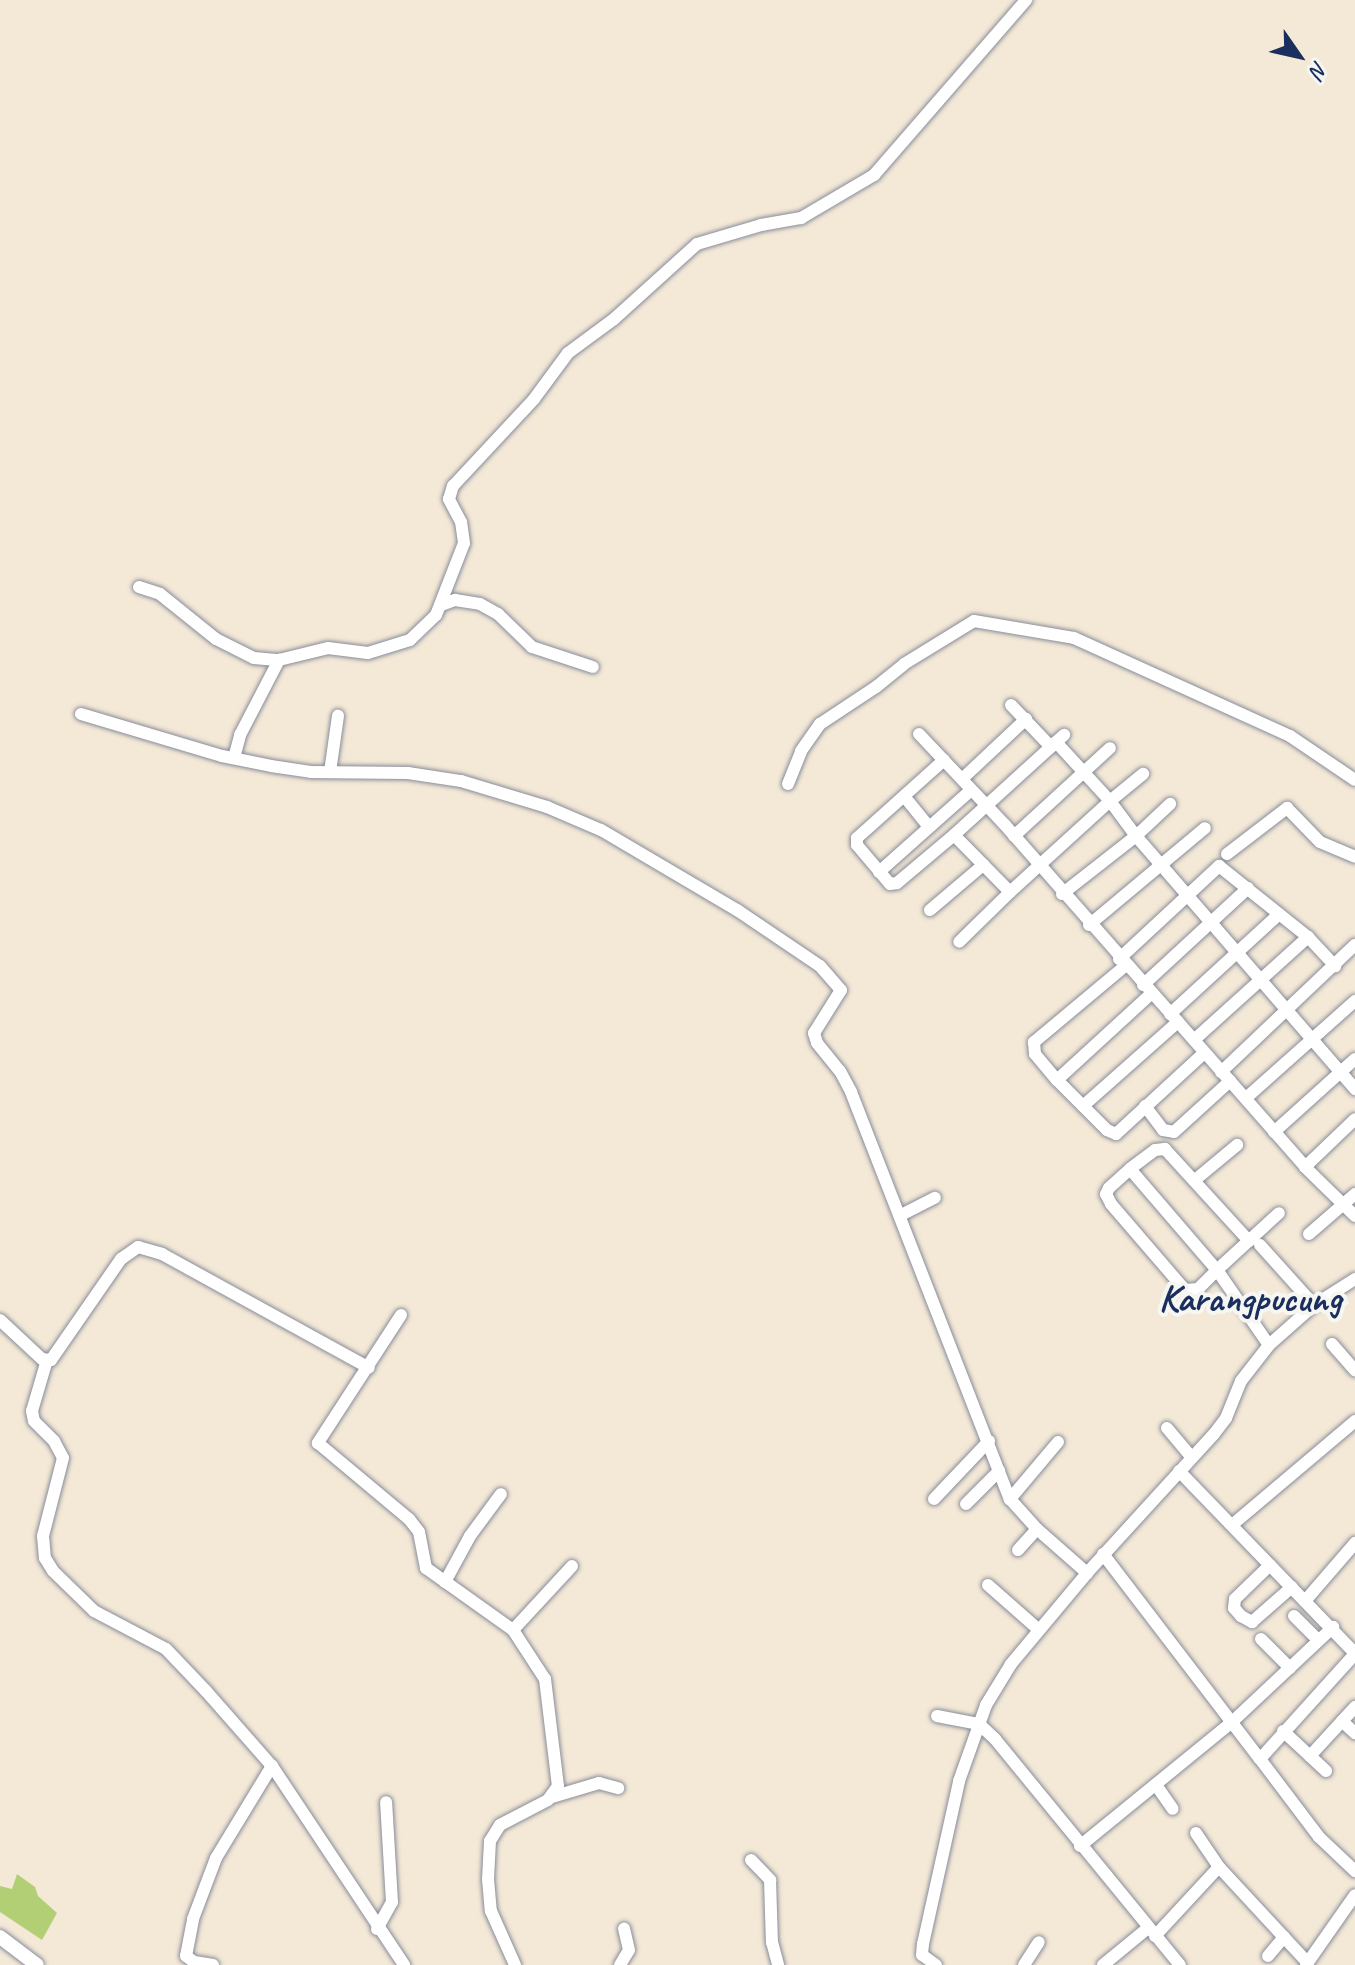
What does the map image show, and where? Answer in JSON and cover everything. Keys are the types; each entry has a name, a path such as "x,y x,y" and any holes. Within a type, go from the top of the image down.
{"main road":[{"path":"0,1937 37,1965"}],"street":[{"path":"139,587 160,594 216,639 254,658 279,660 320,649 368,653 410,640 428,626 441,605 464,543 461,522 449,499 453,486 534,399 568,353 614,319 697,244 761,225 801,218 874,175 1026,0"},
{"path":"441,605 455,600 480,604 498,614 532,647 593,667"},
{"path":"788,784 801,751 820,724 876,687 904,664 974,621 1074,638 1290,736 1355,780"},
{"path":"234,758 240,735 279,660"},
{"path":"1011,705 1057,741 1211,923 1288,1007 1355,1089"},
{"path":"81,714 234,758 311,772 408,773 461,781 547,807 601,830 737,910 820,966 841,990 814,1033 817,1043 851,1092 1010,1499 1037,1529 1087,1573"},
{"path":"330,772 338,716"},
{"path":"962,779 1026,719"},
{"path":"919,734 1014,836 1089,925 1305,1167 1355,1216"},
{"path":"944,760 857,838 857,845 890,884 897,883 987,807 1057,741"},
{"path":"1014,836 1110,748"},
{"path":"959,942 1010,892 1143,774"},
{"path":"879,872 971,790"},
{"path":"908,801 929,827"},
{"path":"1062,894 1136,836 1170,804"},
{"path":"1227,854 1287,808 1320,842 1355,857"},
{"path":"1089,925 1205,828"},
{"path":"954,835 1010,892"},
{"path":"930,910 983,865"},
{"path":"1204,1053 1116,1134 1057,1080 1035,1054 1034,1042 1122,962 1188,893 1219,866 1308,937 1335,966"},
{"path":"1057,1080 1248,888"},
{"path":"1083,1106 1174,1018 1236,951 1279,914"},
{"path":"1194,1040 1308,937"},
{"path":"1145,1106 1163,1130 1174,1132 1288,1007 1355,945"},
{"path":"1246,1098 1355,1001"},
{"path":"1274,1132 1355,1059"},
{"path":"1305,1167 1355,1119"},
{"path":"1195,1180 1237,1145"},
{"path":"1279,1213 1254,1243 1191,1291 1185,1290 1106,1198 1109,1188 1161,1148 1195,1180 1254,1243 1314,1305"},
{"path":"1130,1169 1217,1270 1269,1345"},
{"path":"1309,1234 1355,1194"},
{"path":"901,1215 935,1198"},
{"path":"47,1360 54,1357 121,1259 138,1247 162,1254 369,1368"},
{"path":"936,1965 921,1960 959,1781 986,1705 1011,1664 1103,1554 1226,1418 1241,1381 1269,1345 1314,1305 1355,1279"},
{"path":"401,1315 318,1443 416,1526 422,1563 513,1630 534,1657 547,1686 559,1779 552,1797"},
{"path":"0,1320 47,1360"},
{"path":"1332,1344 1355,1370"},
{"path":"47,1360 32,1411 34,1421 54,1441 63,1458 43,1536 45,1558 53,1571 94,1611 166,1649 272,1766 377,1929 404,1965"},
{"path":"1232,1525 1355,1421"},
{"path":"1167,1428 1191,1457"},
{"path":"934,1499 989,1441"},
{"path":"1010,1499 1058,1442"},
{"path":"966,1504 999,1471"},
{"path":"1179,1471 1333,1627 1355,1654 1260,1759"},
{"path":"445,1582 470,1536 501,1494"},
{"path":"1018,1550 1037,1529"},
{"path":"1305,1601 1355,1543"},
{"path":"1103,1554 1319,1837 1355,1871"},
{"path":"1270,1565 1235,1599 1234,1608 1241,1616 1252,1622 1292,1587"},
{"path":"513,1630 572,1566"},
{"path":"988,1585 1039,1630"},
{"path":"1294,1616 1318,1640"},
{"path":"1080,1846 1232,1722 1333,1627"},
{"path":"1261,1639 1290,1668"},
{"path":"1253,1682 1263,1693"},
{"path":"1310,1756 1355,1707"},
{"path":"937,1716 979,1724 1180,1965"},
{"path":"1342,1721 1355,1733"},
{"path":"1283,1731 1326,1771"},
{"path":"213,1965 194,1962 186,1956 193,1919 212,1866 272,1766"},
{"path":"515,1965 491,1911 488,1879 490,1841 500,1825 552,1797 599,1783 618,1788"},
{"path":"1156,1785 1173,1809"},
{"path":"377,1929 392,1902 386,1802"},
{"path":"1196,1833 1219,1867 1307,1964 1355,1895"},
{"path":"751,1860 770,1880 772,1942 778,1965"},
{"path":"1103,1965 1151,1932 1219,1867"},
{"path":"620,1965 629,1950 624,1929"},
{"path":"1268,1956 1284,1937"},
{"path":"1024,1965 1039,1942"}],"green space":[{"path":"17,1874 35,1887 38,1896 57,1913 42,1940 0,1912 0,1886 12,1889"}],"district":[{"name":"Karangpucung","path":"1250,1299"}]}
